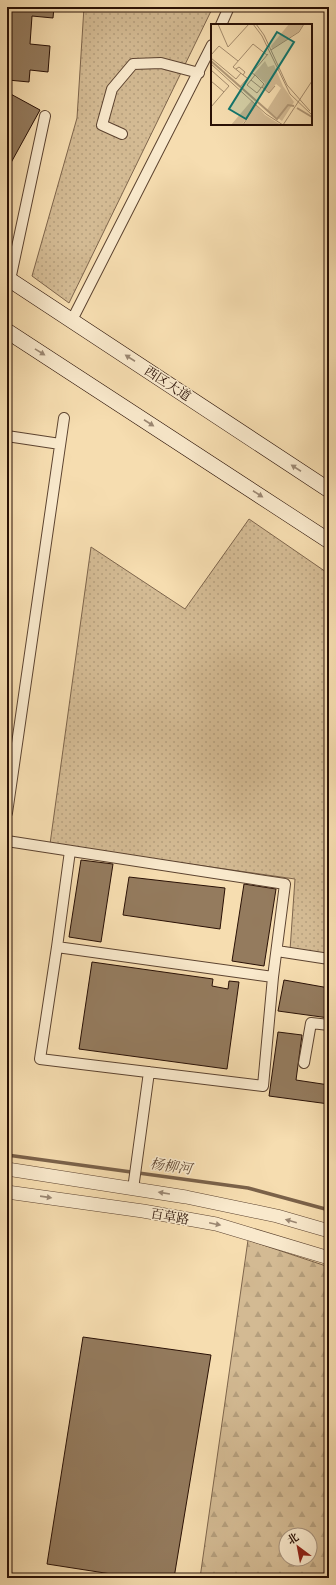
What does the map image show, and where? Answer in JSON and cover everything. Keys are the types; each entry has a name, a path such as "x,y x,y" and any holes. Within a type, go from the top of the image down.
{"main road":[{"name":"西区大道","path":"8,279 329,490"},
{"path":"7,331 329,541"}],"street":[{"path":"221,24 229,7"},
{"path":"72,320 211,47"},
{"path":"122,134 102,125 112,89 133,64 161,63 199,73"},
{"path":"8,279 45,116"},
{"path":"7,813 64,418"},
{"path":"7,436 60,444"},
{"path":"7,841 285,884 273,977 263,1086 40,1059 70,851"},
{"path":"57,948 273,977"},
{"path":"277,951 329,959"},
{"path":"304,1064 311,1024 329,1025"},
{"path":"134,1184 149,1072"},
{"name":"百草路","path":"7,1169 134,1184 277,1216 329,1231"},
{"name":"百草路","path":"7,1192 143,1211 216,1224 329,1258"}],"green space":[{"path":"84,7 213,7 69,303 32,276 77,118"},
{"path":"249,519 329,574 329,956 290,950 295,879 50,844 91,547 185,609"},
{"path":"248,1240 329,1267 329,1578 200,1578"}],"building":[{"path":"7,7 54,7 53,18 32,16 30,44 50,46 48,72 30,70 29,82 8,80 7,40 9,40 11,16 7,16"},
{"path":"7,92 40,110 7,170"},
{"path":"81,860 113,864 101,942 69,937"},
{"path":"129,877 225,888 220,929 123,915"},
{"path":"244,884 276,889 264,966 232,961"},
{"path":"92,962 213,979 212,986 228,989 229,981 239,982 227,1069 79,1049"},
{"path":"284,980 329,988 329,1018 278,1011"},
{"path":"278,1032 302,1035 296,1080 329,1085 329,1104 269,1096"},
{"path":"83,1337 211,1355 174,1578 137,1578 47,1564"}],"waterway":[{"name":"杨柳河","path":"7,1155 248,1188 329,1210"}]}
